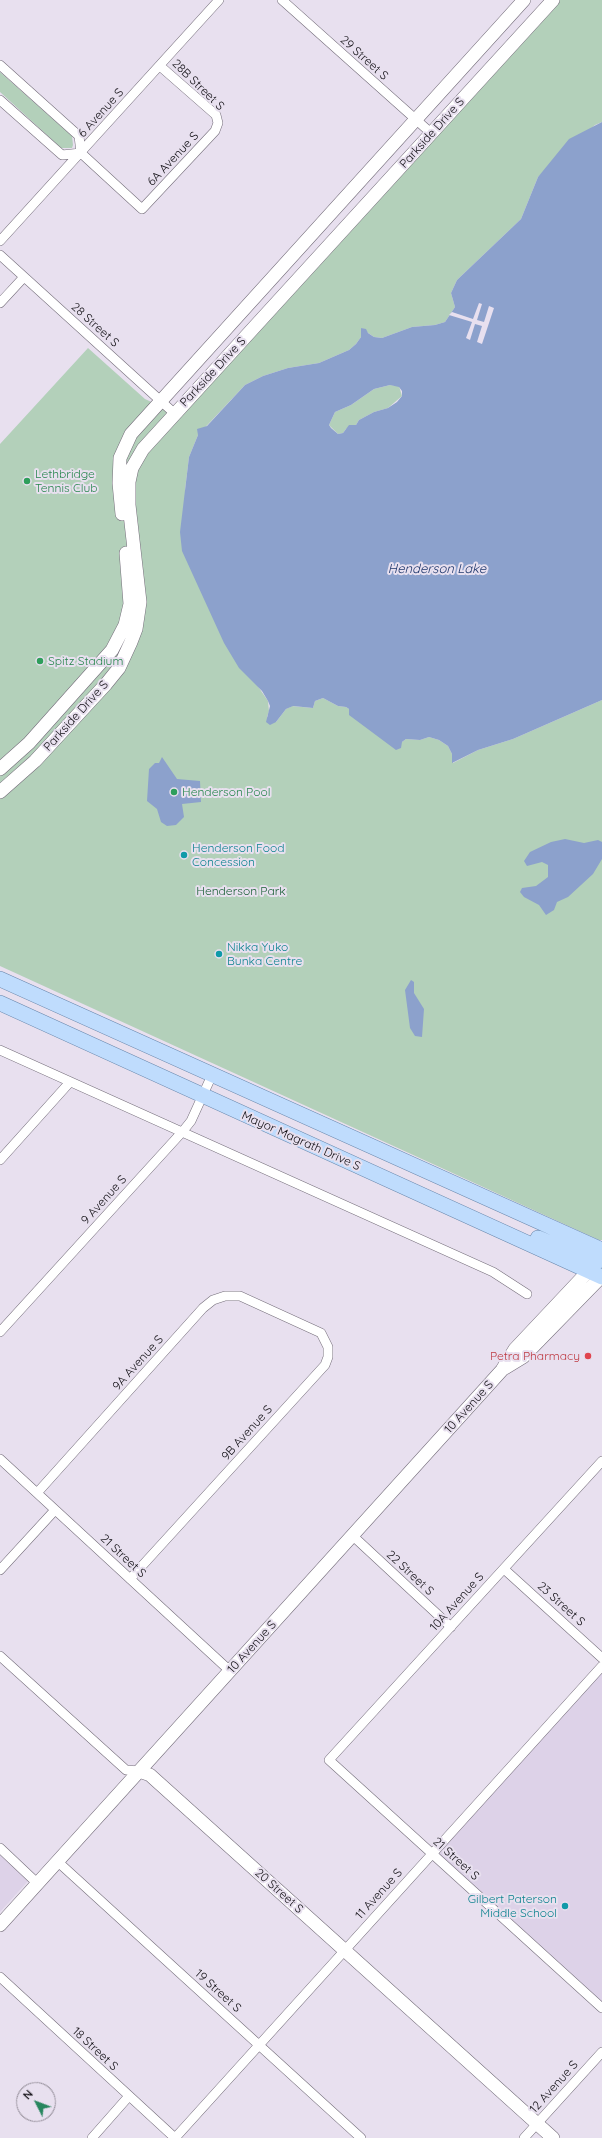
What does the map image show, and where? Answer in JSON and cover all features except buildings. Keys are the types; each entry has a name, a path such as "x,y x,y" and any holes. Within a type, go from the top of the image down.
{"main road":[{"name":"Mayor Magrath Drive S","path":"0,979 212,1074 600,1267"},
{"name":"Mayor Magrath Drive S","path":"0,1003 437,1203 600,1267"}],"street":[{"name":"6 Avenue S","path":"0,241 219,0"},
{"name":"29 Street S","path":"282,0 431,134"},
{"name":"Parkside Drive S","path":"0,769 29,743 102,663 112,650 125,625 130,594 119,496 120,458 130,434 524,0"},
{"name":"Parkside Drive S","path":"0,792 28,769 113,675 126,654 136,629 140,602 129,505 129,482 132,468 143,449 174,413 283,297 553,0"},
{"path":"0,65 79,136 81,153 62,155 0,100"},
{"name":"28B Street S","path":"160,66 216,115 218,123"},
{"name":"6A Avenue S","path":"81,153 142,209 215,132 218,123"},
{"name":"28 Street S","path":"0,255 174,413"},
{"path":"0,303 24,277"},
{"path":"0,1050 183,1131 493,1272 527,1294"},
{"name":"9 Avenue S","path":"0,1332 191,1122 212,1074"},
{"path":"0,1160 70,1082"},
{"name":"10 Avenue S","path":"0,1925 504,1368 515,1349 600,1267"},
{"name":"9A Avenue S","path":"37,1493 198,1314 213,1300 225,1296 240,1296 276,1312"},
{"name":"9B Avenue S","path":"130,1579 325,1365 328,1357 328,1347 322,1335 276,1312"},
{"name":"21 Street S","path":"0,1459 230,1671"},
{"name":"10A Avenue S","path":"329,1760 602,1461"},
{"path":"0,1570 55,1510"},
{"name":"22 Street S","path":"353,1536 451,1627"},
{"name":"23 Street S","path":"504,1569 602,1658"},
{"name":"20 Street S","path":"0,1656 126,1770 139,1771 150,1775 553,2138"},
{"name":"11 Avenue S","path":"175,2138 602,1666"},
{"name":"21 Street S","path":"329,1760 602,2008"},
{"path":"0,1848 38,1883"},
{"name":"19 Street S","path":"57,1861 361,2138"},
{"name":"18 Street S","path":"0,1977 175,2138"},
{"name":"12 Avenue S","path":"524,2138 602,2052"},
{"path":"92,2138 128,2096"}],"shaded area":[{"path":"602,1666 602,2008 431,1854"},
{"path":"0,1855 28,1881 0,1912"}],"green space":[{"name":"Henderson Park","path":"553,0 602,0 602,122 595,125 538,177 521,219 457,280 451,293 455,307 445,322 435,325 412,327 382,338 374,337 361,328 361,337 349,350 319,363 288,368 263,376 245,385 198,435 189,457 185,490 255,682 268,701 269,711 267,717 276,722 286,709 292,706 313,708 315,701 323,698 338,706 346,707 402,742 406,739 420,740 429,737 439,740 448,746 452,754 453,763 478,750 513,739 602,700 602,1240 599,1240 0,966 0,444 88,348 145,399 175,413"},
{"path":"0,72 72,136 72,148 61,148 0,92"},
{"path":"390,385 399,386 402,396 388,408 374,412 359,420 356,425 346,429 343,433 338,434 329,425 335,412 351,405 374,389"}],"water":[{"name":"Henderson Lake","path":"602,122 602,700 513,739 478,750 452,763 452,754 448,746 439,740 429,737 420,740 406,739 402,742 401,748 396,750 349,715 349,709 338,706 323,698 315,701 313,708 293,706 286,709 276,722 270,725 266,722 270,706 268,701 262,691 239,668 224,643 182,551 180,532 189,457 198,435 197,429 207,426 245,385 263,376 288,368 319,363 349,350 361,337 361,328 366,329 368,333 374,337 382,338 412,327 435,325 445,322 455,307 451,293 457,280 521,219 538,177 569,139","holes":["390,385 399,387 402,391 402,396 397,402 388,408 374,412 359,420 356,425 349,425 343,433 338,434 329,425 335,412 351,405 374,389"]},
{"name":"Henderson Pool","path":"162,757 177,779 200,781 201,802 182,804 184,817 176,825 167,826 161,822 157,809 147,801 149,769 155,763 159,763"},
{"path":"565,839 584,843 598,840 602,842 602,859 593,874 568,897 557,902 554,910 546,915 539,905 524,897 520,892 522,888 536,886 548,877 548,865 542,862 527,866 524,861 530,852 551,842"},
{"path":"411,980 414,982 414,993 424,1009 422,1037 415,1036 410,1028 405,990"}],"pier":[{"path":"479,303 482,304 477,320 484,322 489,306 494,308 482,344 477,342 482,326 475,324 470,340 466,338 472,322 449,315 452,312 473,319"}],"place":[{"name":"Lethbridge Tennis Club","path":"27,481"},
{"name":"Spitz Stadium","path":"40,661"},
{"name":"Henderson Pool","path":"174,792"},
{"name":"Henderson Food Concession","path":"184,855"},
{"name":"Nikka Yuko Bunka Centre","path":"219,954"},
{"name":"Petra Pharmacy","path":"588,1356"},
{"name":"Gilbert Paterson Middle School","path":"565,1906"}]}
